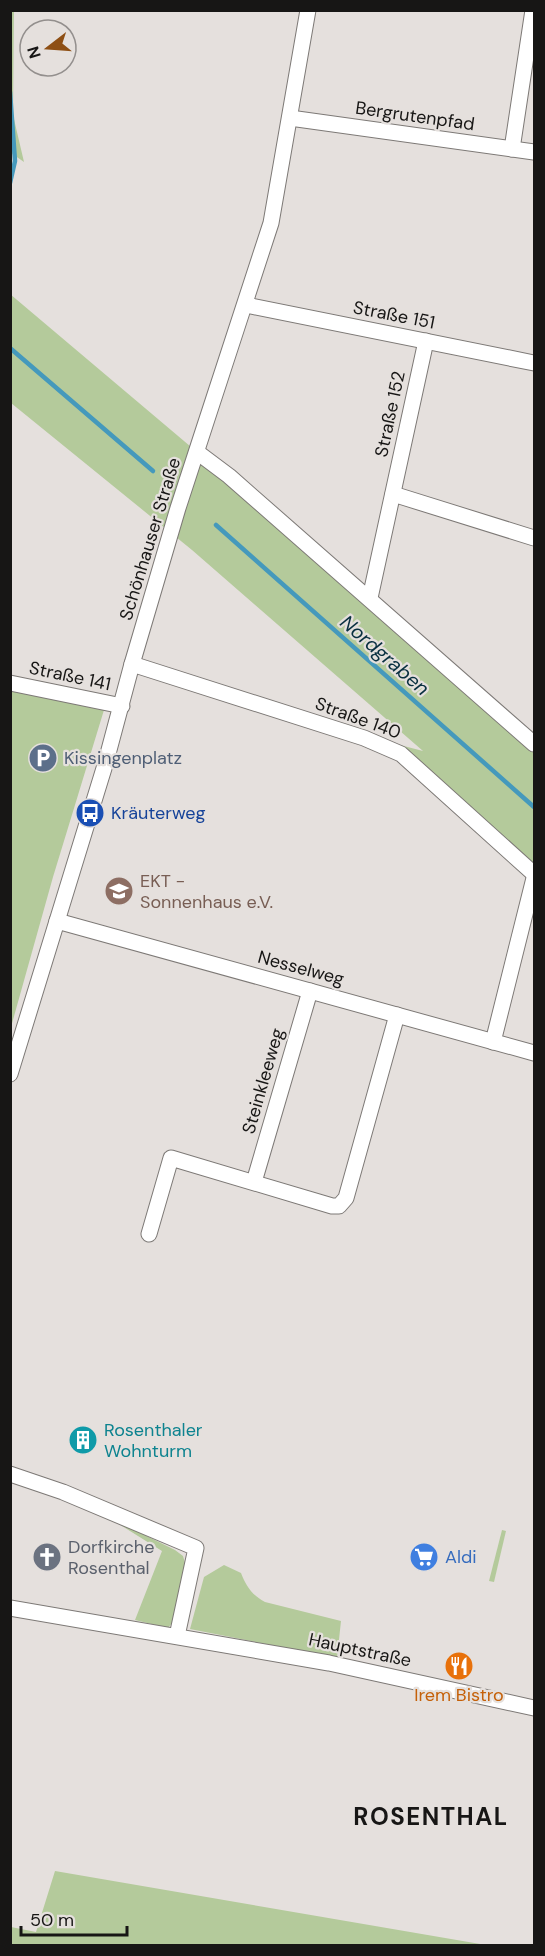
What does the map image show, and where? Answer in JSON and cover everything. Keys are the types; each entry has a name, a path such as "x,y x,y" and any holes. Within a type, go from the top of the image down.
{"street":[{"name":"Schönhauser Straße","path":"10,1074 122,706 132,664 196,452 246,305 271,222 308,10"},
{"path":"512,149 533,10"},
{"name":"Bergrutenpfad","path":"290,118 534,152"},
{"name":"Straße 151","path":"246,305 534,363"},
{"name":"Straße 152","path":"370,598 426,341"},
{"path":"196,452 229,476 534,744"},
{"path":"393,494 534,538"},
{"name":"Straße 140","path":"132,664 364,738 401,754 534,876"},
{"name":"Straße 141","path":"10,683 122,706"},
{"path":"493,1042 534,876"},
{"name":"Nesselweg","path":"57,921 534,1053"},
{"name":"Steinkleeweg","path":"254,1182 310,991"},
{"path":"149,1234 171,1158 332,1206 339,1206 346,1198 397,1015"},
{"path":"10,1474 63,1492 196,1548 177,1636"},
{"name":"Hauptstraße","path":"10,1608 329,1663 534,1708"}],"green space":[{"path":"14,10 13,115 24,162 11,153 10,11"},
{"path":"10,294 197,452 534,749 534,867 396,744 423,751 192,550 11,403"},
{"path":"11,689 104,710 53,877 11,1027"},
{"path":"106,1516 183,1556 185,1563 172,1623 168,1628 135,1620 162,1551"},
{"path":"502,1530 506,1531 494,1582 489,1581"},
{"path":"224,1565 241,1573 250,1590 265,1602 341,1621 337,1658 190,1629 204,1577"},
{"path":"55,1871 486,1945 11,1945 11,1927 36,1932"}],"waterway":[{"path":"10,92 15,161 10,183"},
{"name":"Nordgraben","path":"10,348 153,471"},
{"name":"Nordgraben","path":"216,525 534,807"}],"place":[{"name":"Kissingenplatz","path":"43,758"},
{"name":"Kräuterweg","path":"90,813"},
{"name":"EKT - Sonnenhaus e.V.","path":"119,891"},
{"name":"Rosenthaler Wohnturm","path":"83,1440"},
{"name":"Dorfkirche Rosenthal","path":"47,1557"},
{"name":"Aldi","path":"424,1557"},
{"name":"Irem Bistro","path":"459,1666"}],"district":[{"name":"ROSENTHAL","path":"431,1817"}]}
